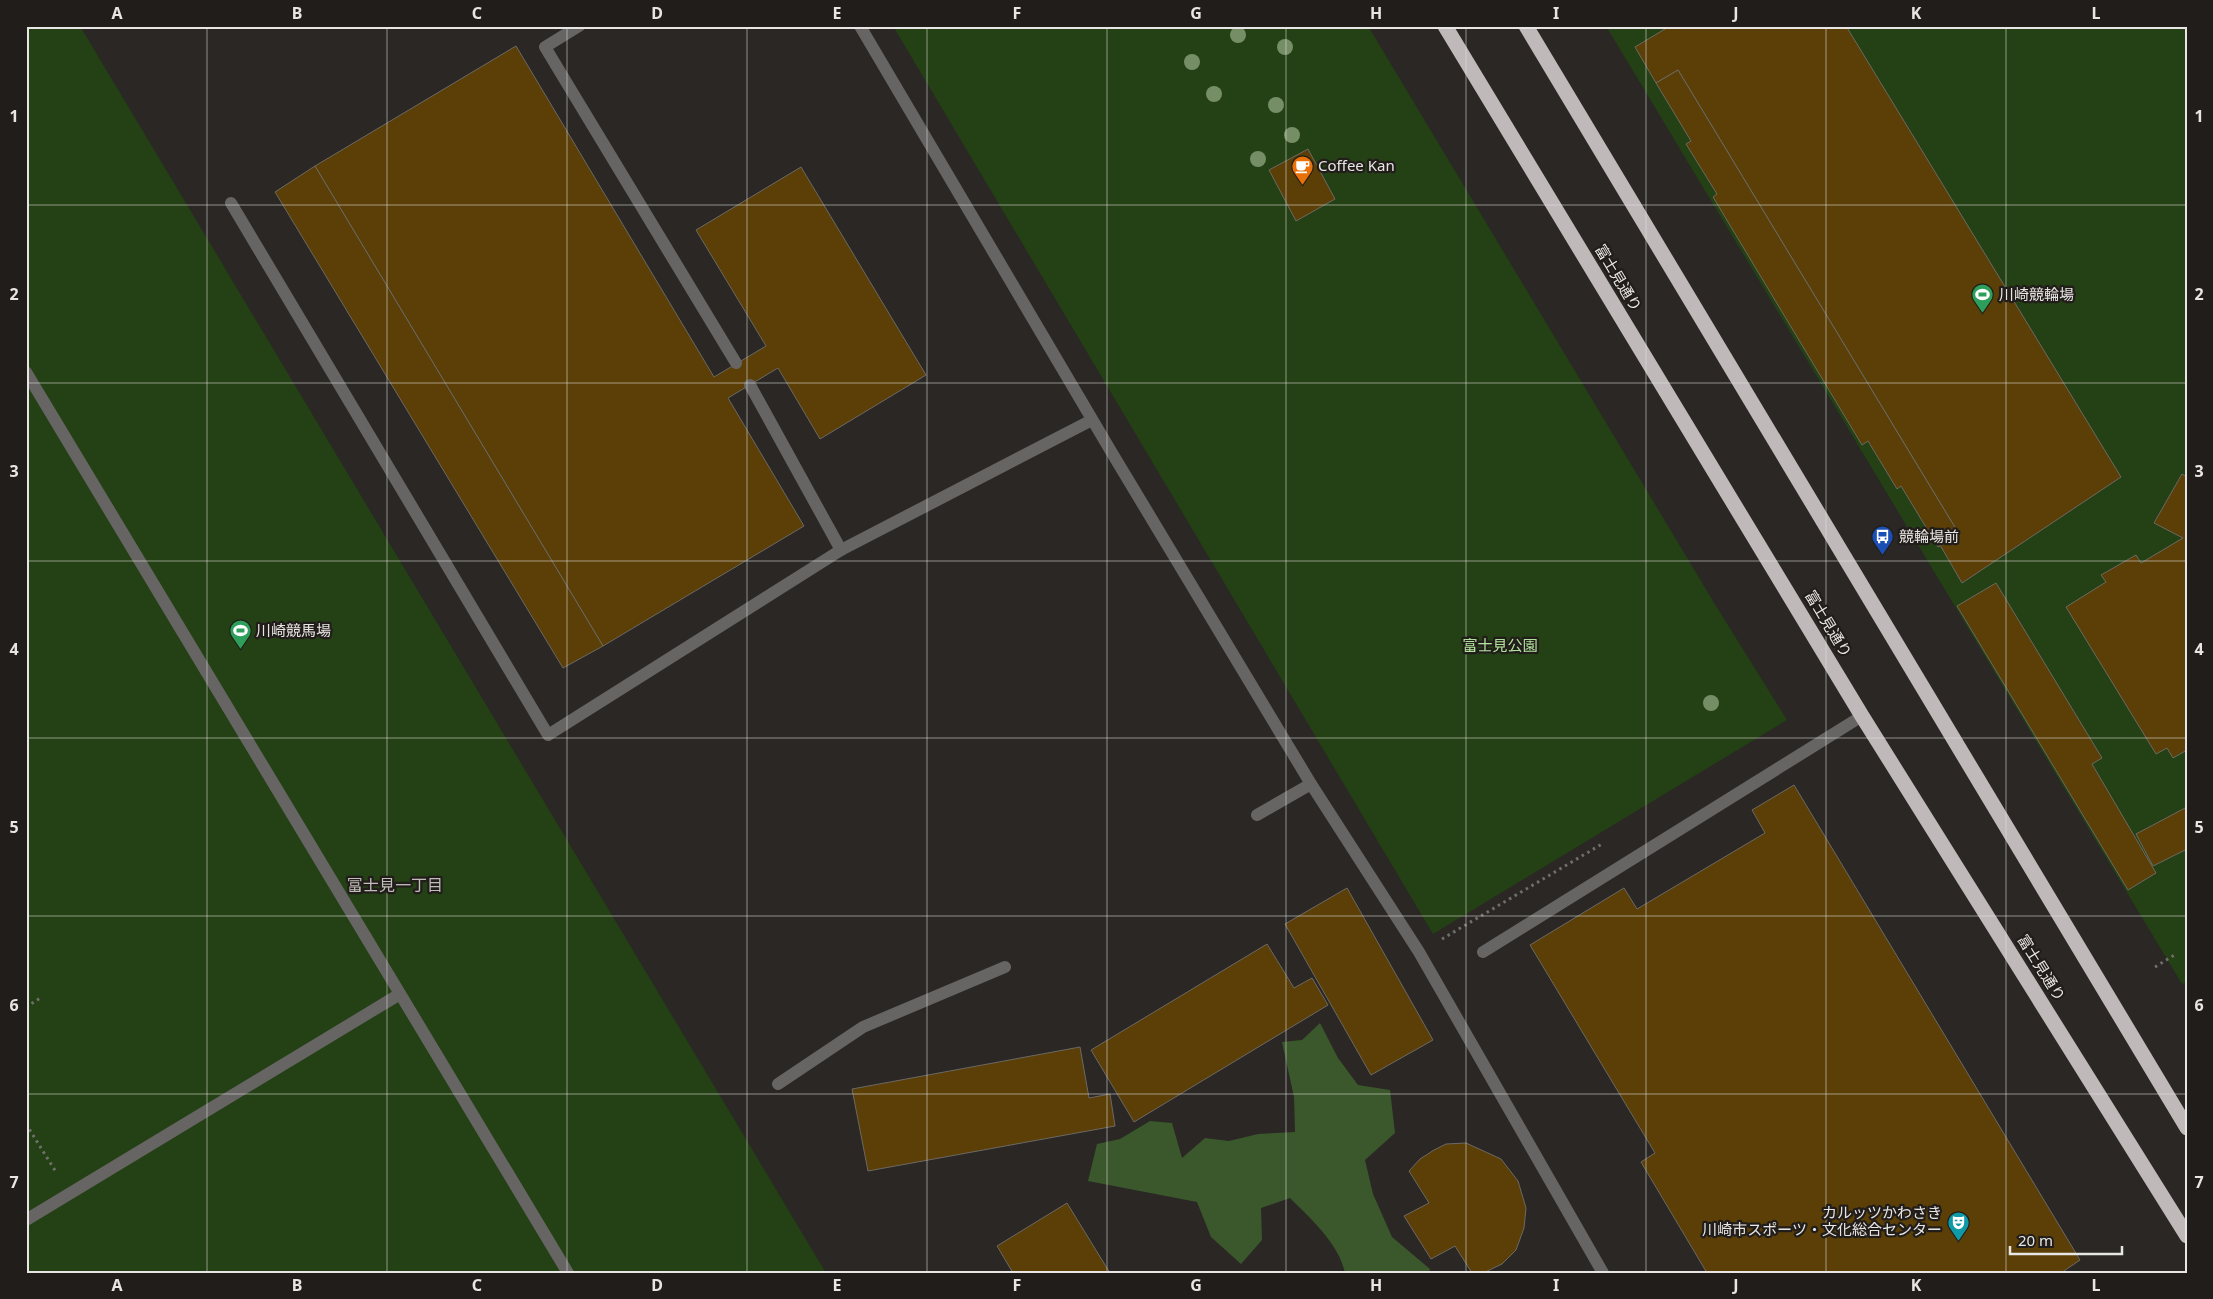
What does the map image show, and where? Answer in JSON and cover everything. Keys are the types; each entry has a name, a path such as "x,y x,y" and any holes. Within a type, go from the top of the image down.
{"highway":[{"name":"富士見通り","path":"1446,26 1862,716 2187,1236"},
{"path":"1526,26 2187,1128"}],"street":[{"path":"579,26 545,47 736,363"},
{"path":"860,26 1092,420 1311,784 1419,952 1603,1273"},
{"path":"231,204 548,735 841,550 1092,420"},
{"path":"26,372 568,1273"},
{"path":"750,385 841,550"},
{"path":"1483,952 1862,716"},
{"path":"1257,815 1311,784"},
{"path":"778,1084 863,1027 1004,967"},
{"path":"26,1220 400,994"}],"path":[{"path":"2155,967 2176,954"},
{"path":"26,1007 42,997"},
{"path":"26,1124 69,1194"}],"green space":[{"name":"川崎競馬場","path":"26,26 80,26 826,1273 26,1273"},
{"name":"富士見公園","path":"893,26 1368,26 1716,606 1787,720 1433,934"},
{"name":"川崎競輪場","path":"1606,26 2187,26 2187,982 2182,984"},
{"path":"1320,1023 1338,1058 1358,1085 1390,1090 1395,1133 1365,1160 1373,1194 1392,1237 1430,1269 1429,1273 1345,1273 1337,1252 1323,1232 1290,1198 1261,1208 1262,1240 1241,1264 1211,1237 1197,1202 1088,1181 1097,1144 1120,1139 1150,1121 1172,1123 1182,1158 1205,1138 1229,1141 1258,1134 1295,1132 1294,1097 1282,1042 1302,1040"}],"building":[{"path":"1670,26 1846,26 2121,477 1962,583 1940,545 1959,534 1678,70 1656,83 1635,47"},
{"path":"516,46 714,377 766,346 696,230 801,167 926,375 820,439 778,368 728,398 804,526 603,646 315,166"},
{"path":"1678,70 1959,534 1938,547 1901,486 1897,489 1868,441 1862,445 1713,197 1717,194 1686,144 1691,141 1656,83"},
{"name":"Coffee Kan","path":"1308,149 1335,199 1296,221 1269,170"},
{"path":"315,166 603,646 563,668 275,192"},
{"path":"2182,474 2187,477 2187,750 2173,758 2167,748 2156,754 2066,607 2106,582 2101,575 2136,555 2141,563 2183,538 2154,523"},
{"path":"1996,583 2102,758 2092,764 2156,873 2128,890 1957,606"},
{"path":"1794,785 2080,1260 2061,1273 1707,1273 1641,1162 1655,1153 1530,945 1624,888 1637,909 1765,833 1752,810"},
{"path":"2187,807 2187,849 2153,866 2136,834"},
{"path":"1347,888 1433,1040 1371,1075 1285,924"},
{"path":"1267,944 1294,988 1312,978 1328,1005 1134,1122 1091,1050"},
{"path":"1080,1047 1089,1098 1110,1094 1115,1126 868,1171 852,1089"},
{"path":"1466,1143 1501,1159 1518,1181 1526,1208 1524,1228 1516,1250 1502,1264 1483,1273 1472,1273 1455,1246 1431,1259 1404,1216 1429,1203 1409,1171 1420,1159 1446,1144"},
{"path":"1067,1203 1110,1273 1013,1273 997,1246"}],"place":[{"name":"Coffee Kan","path":"1302,185"},
{"name":"川崎競輪場","path":"1983,314"},
{"name":"競輪場前","path":"1883,556"},
{"name":"川崎競馬場","path":"240,650"},
{"name":"カルッツかわさき 川崎市スポーツ・文化総合センター","path":"1958,1241"}],"district":[{"name":"富士見一丁目","path":"395,885"}]}
